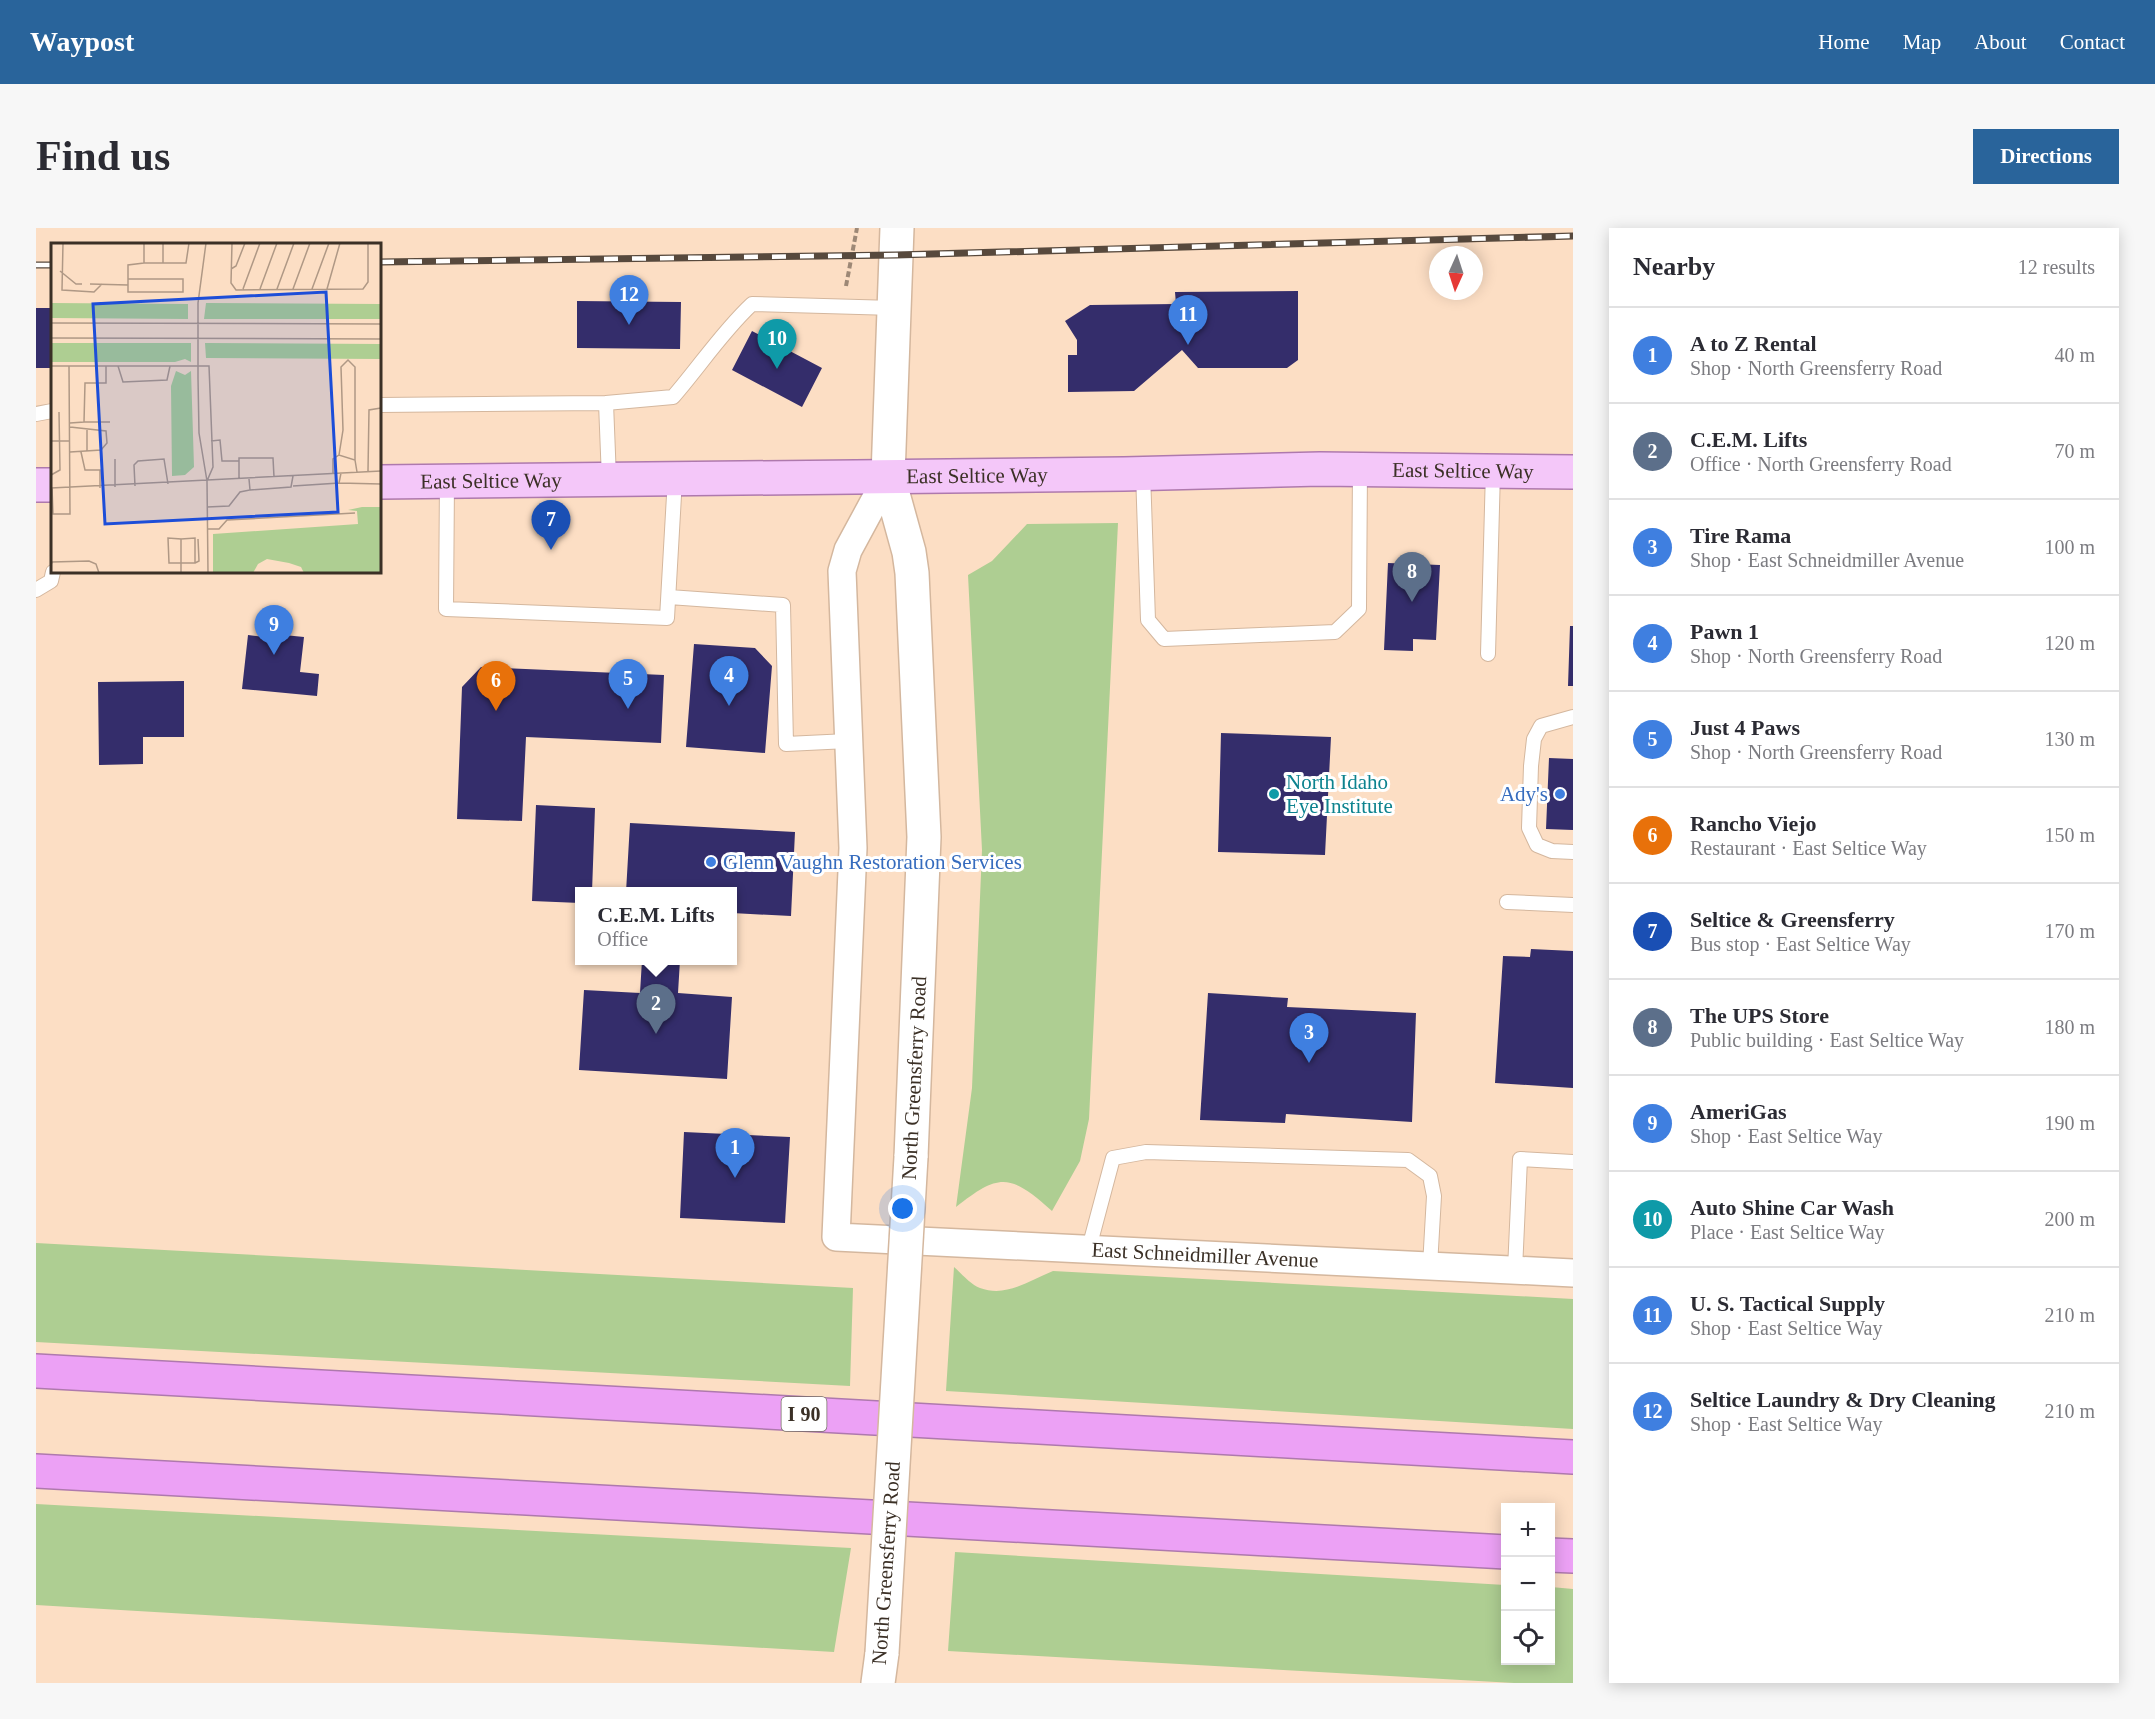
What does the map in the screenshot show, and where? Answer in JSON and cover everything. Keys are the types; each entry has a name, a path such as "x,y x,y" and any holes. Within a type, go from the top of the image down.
{"highway":[{"name":"I 90","path":"36,1371 1573,1457"},
{"path":"36,1471 1501,1552"},
{"path":"1555,1555 1573,1556"}],"main road":[{"name":"North Greensferry Road","path":"880,1668 911,1157 923,891 923,797 912,573 909,552 888,476 897,228"},
{"name":"East Seltice Way","path":"381,482 1143,474 1360,469 1573,472"}],"street":[{"name":"North Greensferry Road","path":"836,1237 853,848 842,572 848,550 888,476"},
{"name":"East Schneidmiller Avenue","path":"836,1237 1573,1273"}],"lane":[{"path":"381,405 606,403 673,396 702,364 728,327 752,304 894,308"},
{"path":"606,403 609,479"},
{"path":"36,414 51,411"},
{"path":"1143,474 1148,620 1164,639 1335,632 1359,609 1360,469"},
{"path":"1488,654 1493,471"},
{"path":"447,481 446,609 668,618 675,478"},
{"path":"36,590 51,581 53,573"},
{"path":"669,597 783,605 786,744 848,741"},
{"path":"1573,717 1541,726 1534,739 1529,828 1537,845 1552,851 1573,852"},
{"path":"1507,902 1573,905"},
{"path":"1089,1248 1113,1158 1146,1152 1408,1160 1430,1176 1434,1196 1430,1266"},
{"path":"1515,1270 1520,1159 1573,1161"}],"path":[{"path":"844,297 857,228"}],"green space":[{"path":"1118,523 1089,1119 1080,1161 1052,1211 1025,1190 1015,1184 1004,1182 983,1188 956,1207 972,1088 982,850 968,575 992,561 1027,524"},
{"path":"36,1243 853,1288 850,1386 36,1342"},
{"path":"954,1267 973,1284 990,1291 1018,1287 1053,1271 1573,1299 1573,1429 946,1391"},
{"path":"36,1504 851,1548 834,1652 36,1605"},
{"path":"955,1552 1501,1585 1501,1665 1555,1665 1555,1587 1573,1589 1573,1683 1514,1683 948,1651"}],"building":[{"path":"1298,291 1298,360 1287,368 1198,368 1182,350 1134,391 1068,392 1068,355 1077,355 1077,340 1065,321 1090,305 1176,304 1175,292"},
{"path":"577,301 681,302 680,349 577,348"},
{"path":"36,308 51,308 51,368 36,368"},
{"path":"752,331 822,368 802,407 732,370"},
{"path":"1388,563 1440,565 1436,640 1413,639 1413,651 1384,650"},
{"path":"1570,626 1573,626 1573,686 1568,686"},
{"path":"274,634 304,637 300,672 319,674 317,696 242,689 248,635 273,638"},
{"path":"694,644 755,648 772,666 765,753 686,747"},
{"path":"481,667 664,675 661,743 526,737 522,821 457,819 462,687"},
{"path":"184,681 184,737 143,737 143,764 99,765 98,682"},
{"name":"North Idaho Eye Institute","path":"1221,733 1331,737 1325,855 1218,852"},
{"name":"Ady's","path":"1549,758 1573,759 1573,830 1546,829"},
{"path":"536,805 595,808 592,887 575,887 575,903 532,901"},
{"name":"Glenn Vaughn Restoration Services","path":"630,823 795,832 791,916 737,913 737,887 626,887"},
{"path":"1531,949 1573,951 1573,1088 1495,1083 1503,956 1530,957"},
{"path":"642,965 680,965 678,993 732,997 727,1079 579,1070 584,990 640,993"},
{"path":"1208,993 1288,998 1287,1007 1416,1013 1412,1122 1286,1114 1285,1123 1200,1120"},
{"path":"684,1132 790,1137 785,1223 680,1218"}],"railway":[{"path":"381,262 896,255 1573,236"},
{"path":"36,265 51,265"}],"place":[{"name":"Seltice Laundry & Dry Cleaning","path":"629,325"},
{"name":"U. S. Tactical Supply","path":"1188,345"},
{"name":"Auto Shine Car Wash","path":"777,369"},
{"name":"Seltice & Greensferry","path":"551,550"},
{"name":"The UPS Store","path":"1412,602"},
{"name":"AmeriGas","path":"274,655"},
{"name":"Pawn 1","path":"729,706"},
{"name":"Just 4 Paws","path":"628,709"},
{"name":"Rancho Viejo","path":"496,711"},
{"name":"North Idaho Eye Institute","path":"1274,794"},
{"name":"Ady's","path":"1560,794"},
{"name":"Glenn Vaughn Restoration Services","path":"711,862"},
{"name":"C.E.M. Lifts","path":"656,1034"},
{"name":"Tire Rama","path":"1309,1063"},
{"name":"A to Z Rental","path":"735,1178"}]}
